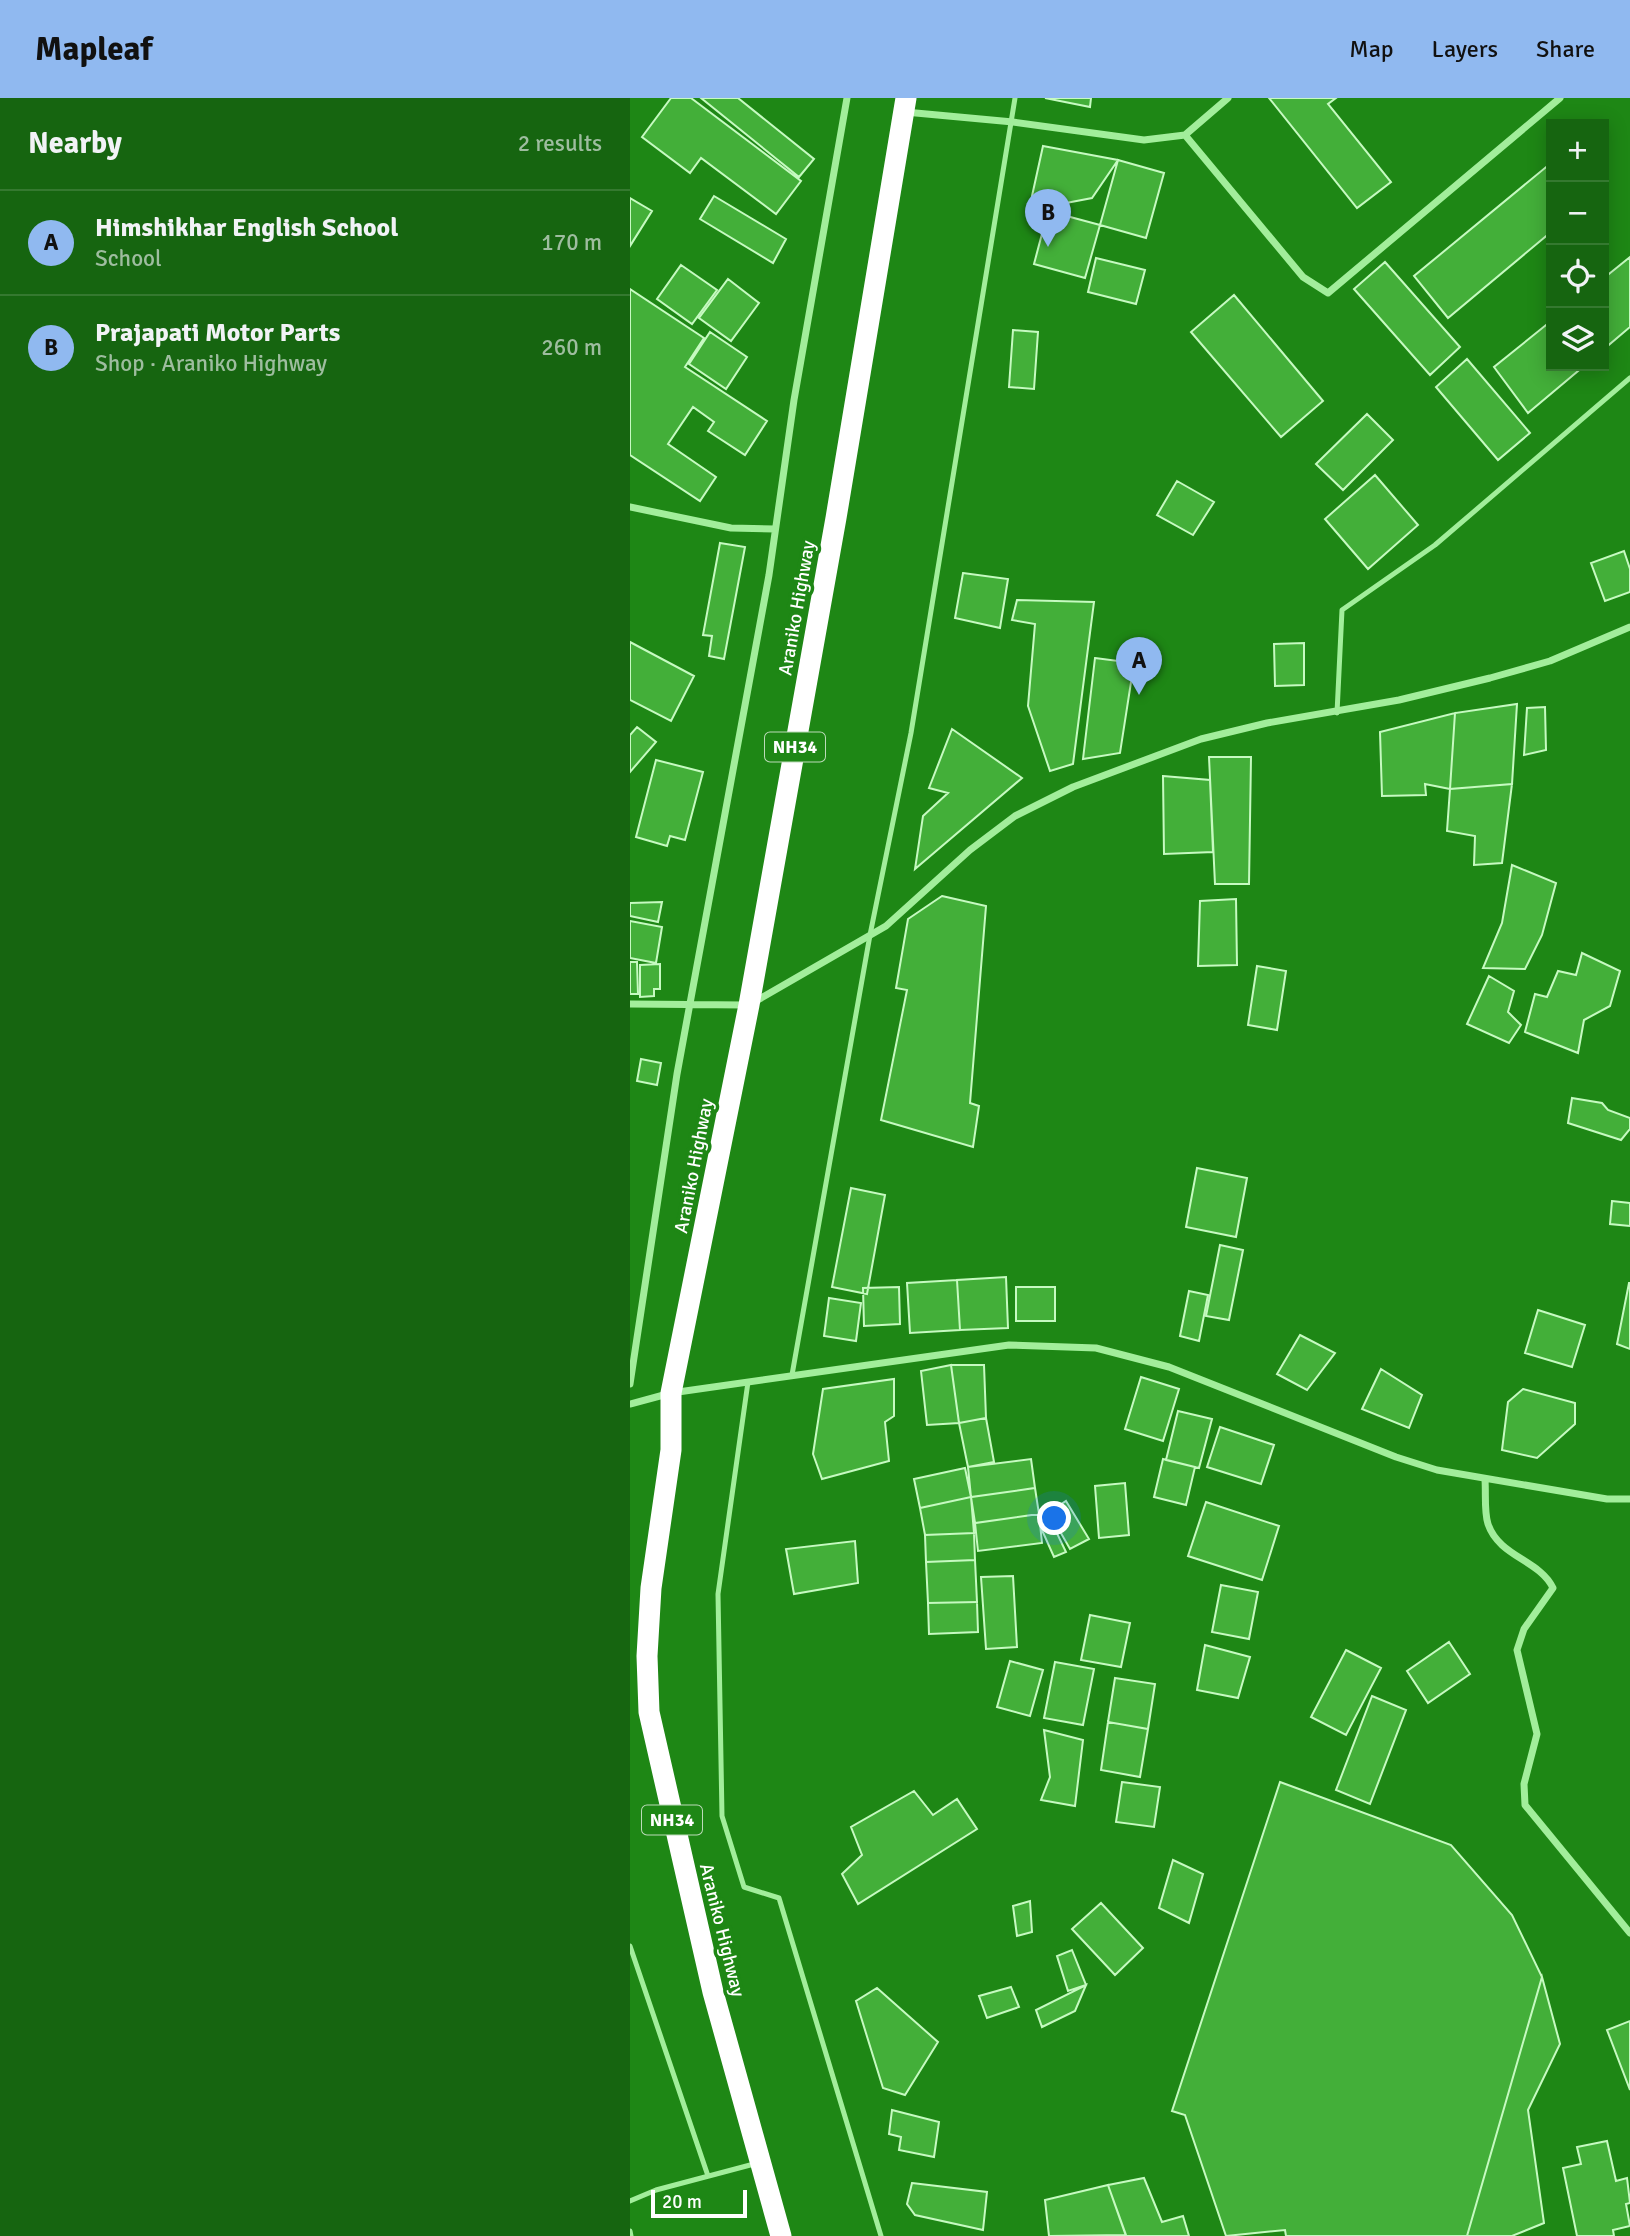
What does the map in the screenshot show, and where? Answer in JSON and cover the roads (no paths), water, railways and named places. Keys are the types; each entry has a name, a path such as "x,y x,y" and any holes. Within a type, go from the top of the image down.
{"highway":[{"name":"Araniko Highway","path":"781,2236 713,1992 649,1712 647,1656 651,1588 671,1450 671,1393 748,1005 836,518 905,105"}],"street":[{"path":"630,1384 677,1074 775,529 847,98"},
{"path":"905,105 1144,140 1185,135 1228,98"},
{"path":"1185,135 1303,277 1328,293 1560,98"},
{"path":"630,507 731,528 775,529"},
{"path":"630,1004 748,1005 870,935 915,903 970,850 1015,816 1073,788 1201,739 1267,723 1337,713 1490,678 1550,661 1630,627"},
{"path":"630,1404 671,1393 1009,1345 1096,1348 1169,1367 1396,1457 1485,1480 1607,1499 1630,1499"},
{"path":"1485,1480 1488,1525 1504,1549 1548,1577 1553,1588 1524,1629 1517,1650 1536,1734 1524,1784 1525,1805 1630,1933"}],"lane":[{"path":"792,1376 870,935 911,733 1015,98"},
{"path":"1337,713 1342,610 1436,545 1630,378"},
{"path":"748,1382 718,1594 722,1816 744,1887 779,1898 881,2236"},
{"path":"630,1946 708,2176"},
{"path":"630,2201 656,2190 761,2162"}],"place":[{"name":"Prajapati Motor Parts","path":"1048,247"},
{"name":"Himshikhar English School","path":"1139,695"}]}
